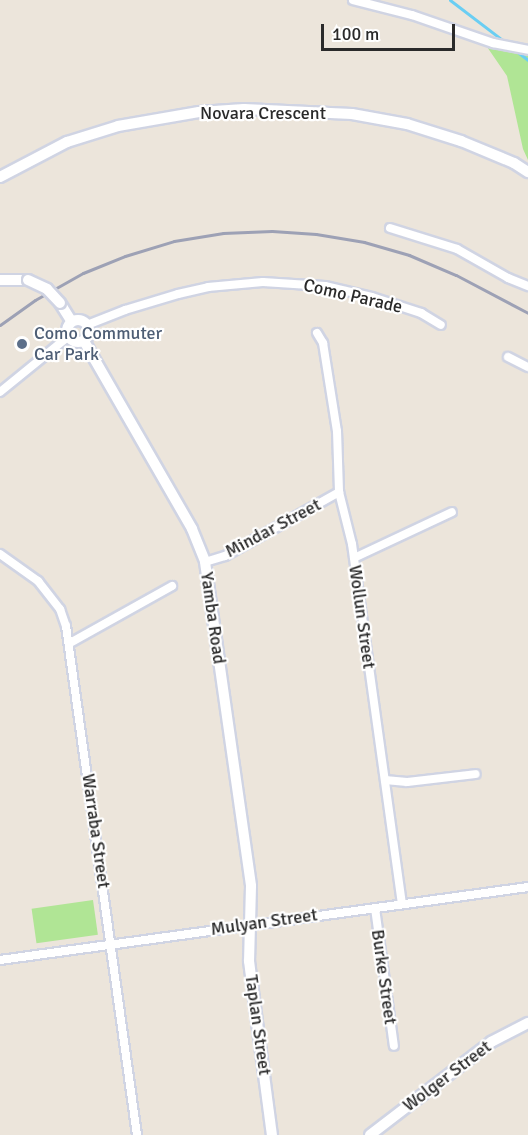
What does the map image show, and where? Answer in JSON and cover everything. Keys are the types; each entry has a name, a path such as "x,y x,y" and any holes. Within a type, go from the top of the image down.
{"street":[{"path":"353,0 412,15 493,44 528,50"},
{"name":"Novara Crescent","path":"0,177 67,142 118,126 199,112 244,109 352,114 407,124 460,141 514,163 528,172"},
{"path":"390,228 457,249 508,278 528,286"},
{"path":"0,280 28,280 47,289 60,303 72,322"},
{"name":"Como Parade","path":"87,325 125,310 178,294 208,287 263,282 325,286 372,297 421,313 441,325"},
{"path":"79,320 87,325 89,332 84,340 74,341 69,336 67,330 72,322 79,320"},
{"name":"Wollun Street","path":"317,333 323,343 337,431 339,492 354,558 402,904"},
{"path":"0,392 69,336"},
{"name":"Yamba Road","path":"84,340 192,529 205,562 251,886 250,924"},
{"path":"508,357 528,367"},
{"name":"Mindar Street","path":"205,562 225,555 339,492"},
{"path":"354,558 452,512"},
{"name":"Warraba Street","path":"0,554 38,580 51,594 60,609 70,644 137,1135"},
{"path":"70,644 172,586"},
{"path":"385,780 407,782 476,774"},
{"name":"Mulyan Street","path":"0,960 528,887"},
{"name":"Burke Street","path":"375,908 394,1046"},
{"name":"Taplan Street","path":"250,924 249,961 273,1132"},
{"name":"Wolger Street","path":"370,1135 491,1042 528,1023"}],"green space":[{"path":"483,41 528,50 528,160 523,149 507,76"},
{"path":"93,900 98,935 36,943 32,909"}],"waterway":[{"path":"450,0 505,42"},
{"path":"515,50 528,60"}],"railway":[{"path":"0,325 35,300 83,273 125,256 174,241 223,233 272,231 316,234 364,242 409,255 456,275 528,313"}],"place":[{"name":"Como Commuter Car Park","path":"22,344"}]}
